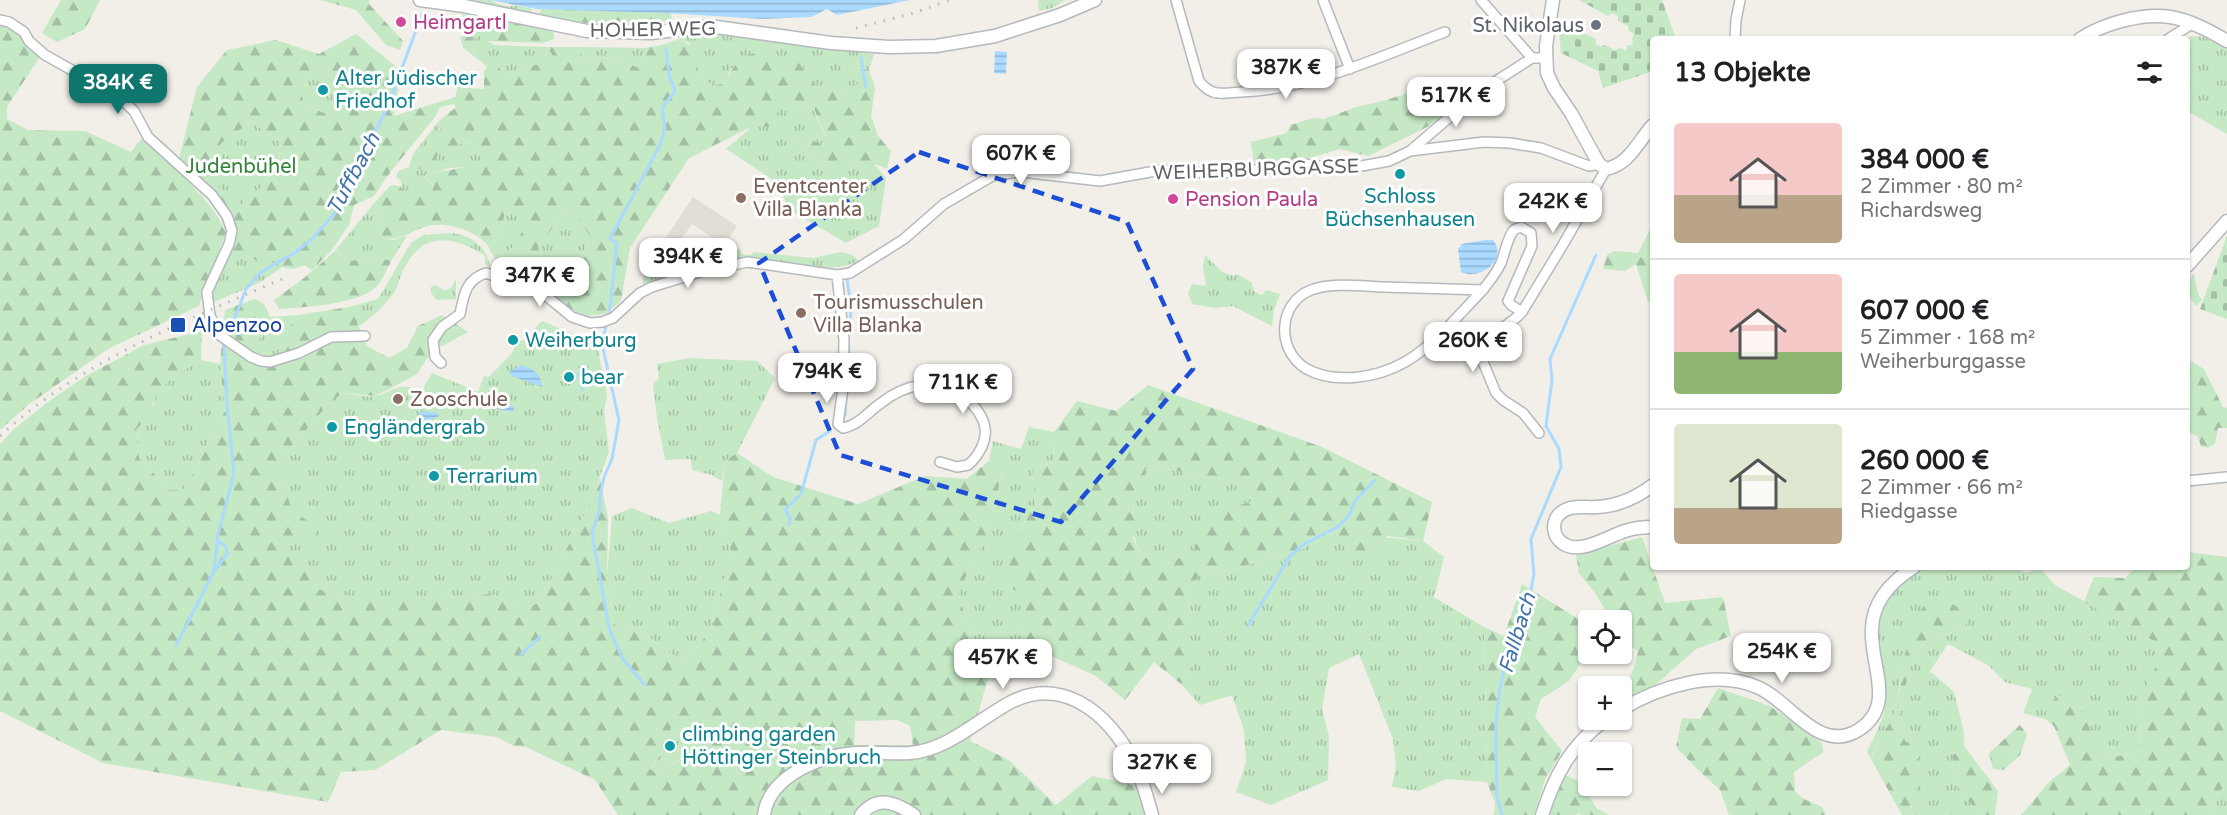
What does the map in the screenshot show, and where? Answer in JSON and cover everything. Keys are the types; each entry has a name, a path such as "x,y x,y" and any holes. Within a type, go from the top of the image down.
{"street":[{"name":"HOHER WEG","path":"420,0 464,6 587,31 651,33 709,26 831,43 889,47 936,46 994,36 1060,15 1095,0"},
{"path":"1176,0 1199,81 1205,88 1215,93 1254,91 1298,84 1350,69 1445,32"},
{"path":"1323,0 1350,69"},
{"path":"1480,0 1539,58 1554,88 1603,166"},
{"path":"1539,58 1553,0"},
{"path":"1735,36 1740,0"},
{"path":"2087,36 2114,24 2137,18 2170,17 2192,24 2227,41"},
{"path":"0,20 9,22 24,32 29,41 45,55 117,96 134,111 148,137 212,195 226,216 232,231 229,244 207,292 210,315 221,336 227,342 236,345 251,357 270,362 299,353 331,337 365,336"},
{"path":"2173,36 2192,24"},
{"name":"WEIHERBURGGASSE","path":"1410,151 1479,92 1539,58"},
{"path":"1539,432 1523,413 1496,393 1481,354 1484,345 1495,333 1516,319 1522,312 1603,166 1628,158 1650,129"},
{"name":"WEIHERBURGGASSE","path":"837,275 850,273 904,239 944,204 994,175 1021,172 1100,181 1161,170 1207,173 1305,165 1330,168 1356,167 1389,160 1410,151 1484,142 1541,148 1589,166 1603,166"},
{"path":"2190,263 2227,221"},
{"path":"1483,290 1343,286 1318,288 1304,294 1291,305 1285,322 1287,344 1291,354 1303,366 1322,375 1336,378 1378,372 1405,362 1422,350 1483,290 1500,266 1514,230 1521,227 1525,228 1532,237 1532,246 1508,301 1522,312"},
{"path":"441,363 435,357 433,340 442,327 460,314 465,289 469,282 486,273 544,294 572,317 595,323 613,318 640,293 652,287 736,263 768,263 837,275 844,340 843,388 838,424 843,428 853,425 881,403 905,389 930,384 947,387 964,397 976,408 985,432 980,450 968,465 957,467 940,462"},
{"path":"2190,481 2227,477"},
{"path":"1650,487 1632,499 1618,504 1596,508 1568,508 1556,518 1553,529 1561,543 1572,547 1587,545 1628,530 1650,527"},
{"path":"1632,703 1666,689 1708,681 1732,681 1765,690 1821,732 1831,736 1852,733 1870,721 1878,707 1879,683 1872,636 1877,605 1890,585 1910,570"},
{"path":"764,815 769,798 779,785 793,774 817,762 854,753 913,753 933,748 1011,702 1049,692 1081,702 1094,710 1106,724 1127,750 1138,770 1152,815"},
{"path":"1542,815 1561,767 1582,740 1594,730"},
{"path":"861,815 878,801 894,803 914,815"}],"highlighted area":[{"path":"919,152 1127,222 1193,369 1061,522 840,455 759,263"}],"shaded area":[{"path":"693,197 737,226 724,245 692,224 674,250 677,252 671,261 660,253 664,247 661,245"}],"green space":[{"path":"61,0 100,0 85,29 57,42 42,33"},
{"path":"320,0 369,0 369,4 403,41 400,50 386,45 356,10"},
{"path":"471,0 491,0 509,7 514,5 532,9 530,15"},
{"path":"1038,0 1065,0 1052,8 1039,11"},
{"path":"1579,0 1662,0 1675,36 1650,36 1650,72 1603,88 1598,71 1561,53 1559,31 1562,23 1596,39 1596,45 1601,47 1605,45 1615,50 1621,48 1625,51 1633,44 1634,34 1629,31 1628,26 1618,21 1618,16 1612,13 1608,16"},
{"path":"542,9 671,13 672,20 654,22 654,26 610,25 537,16"},
{"path":"463,12 554,32 554,39 543,43 487,41 478,35 472,42 476,58 463,47 460,38 471,27 462,24"},
{"path":"0,24 18,32 39,58 7,107 7,119 28,130 85,131 131,152 142,138 200,194 226,232 199,306 108,349 28,405 0,430"},
{"path":"711,32 874,54 869,70 852,67 848,74 859,83 848,93 815,87 799,63 731,68 726,82 714,86 698,76 689,43 678,39 691,34"},
{"path":"356,34 401,71 394,116 455,97 458,87 484,89 484,72 489,62 499,63 501,75 539,64 553,56 547,47 580,47 583,62 607,57 640,68 645,48 678,39 693,49 698,63 698,76 714,86 726,82 739,61 756,53 776,55 799,63 815,87 848,93 858,83 848,74 852,67 869,70 875,88 871,116 878,136 891,151 887,169 856,162 823,166 793,142 799,135 821,144 826,136 814,109 793,104 785,99 769,127 751,127 689,158 630,248 621,301 605,314 586,316 571,309 551,292 509,276 495,259 515,246 528,219 506,204 501,236 488,246 468,231 441,225 424,227 399,238 380,237 375,202 391,185 400,186 404,191 403,198 409,202 432,191 434,185 422,175 461,168 481,160 475,143 461,144 452,150 442,136 440,120 455,108 455,104 440,107 435,117 391,171 374,196 354,205 349,225 331,251 312,270 304,265 294,269 282,267 272,253 258,262 243,250 238,254 231,249 232,220 178,163 197,87 227,50 276,40 319,54","holes":["313,69 337,76 334,111 324,113 303,103 302,94","252,122 280,142 279,164 255,195 241,204 213,180 208,170 209,160 214,151","565,211 578,216 590,237 582,254 585,278 578,289 569,284 568,274 561,266 554,267 546,264 538,248"]},
{"path":"478,35 494,45 547,47 554,56 539,64 501,75 489,62 487,66 476,58 472,42"},
{"path":"2190,36 2204,37 2227,48 2227,134 2190,113"},
{"path":"580,47 645,48 640,68 607,57 583,62"},
{"path":"313,69 338,75 334,111 324,113 303,103 302,94"},
{"path":"1458,77 1467,79 1472,91 1427,127 1368,156 1340,149 1313,157 1254,164 1251,142 1287,133 1290,125 1313,118 1324,119 1356,107 1383,101"},
{"path":"785,98 793,104 813,109 826,137 821,145 799,135 793,142 823,166 841,162 872,162 886,178 879,226 846,243 788,209 779,184 726,149"},
{"path":"440,120 439,130 461,144 475,143 481,160 471,166 450,168 423,176 434,186 432,192 409,203 403,198 401,180 436,159 433,146 413,154"},
{"name":"Judenbühel","path":"252,122 280,142 279,164 255,195 241,205 213,180 208,170 209,160 214,151 224,142"},
{"path":"433,146 439,150 436,159 401,180 396,178 398,171 409,167 413,154"},
{"path":"375,202 380,237 393,240 407,236 391,261 374,256 351,261 335,251"},
{"path":"506,203 529,219 515,246 495,259 488,246 501,236"},
{"path":"565,211 578,216 590,237 582,254 585,278 578,289 569,284 568,274 546,264 538,248"},
{"path":"1650,229 1650,302 1648,302 1636,264 1625,271 1603,269 1607,255 1614,251 1638,253"},
{"path":"452,233 478,244 486,254 490,268 485,264 485,256 464,244 442,240 422,246 404,268 391,296 359,326 357,323 361,318 349,307 378,299 411,243 423,235"},
{"path":"2227,236 2227,319 2200,309"},
{"path":"231,249 272,253 282,267 261,282 212,303 211,293"},
{"path":"740,249 741,254 751,255 754,252 813,258 841,252 852,255 859,261 830,268 751,258 735,259 694,268 643,287 645,272 657,250 685,265 718,257 725,251"},
{"path":"335,251 351,261 374,256 391,261 377,286 358,297 331,304 279,309 274,300"},
{"path":"1205,255 1222,272 1234,276 1237,274 1251,282 1255,292 1262,295 1266,290 1280,294 1274,310 1272,326 1233,306 1215,308 1192,304 1188,293 1192,284 1206,286 1203,266"},
{"path":"2194,274 2202,300 2196,306 2190,298 2190,277"},
{"path":"456,279 456,299 437,300 431,293 431,287 435,285 445,291 452,287"},
{"path":"255,299 264,304 270,317 259,339 246,353 251,357 279,359 288,329 299,315 349,307 362,318 357,323 367,346 389,358 407,348 418,326 442,315 468,332 431,352 417,374 375,396 342,393 325,408 279,461 291,509 316,527 313,539 287,539 281,550 313,574 313,588 360,599 436,599 489,594 523,609 539,603 590,503 600,478 608,518 607,576 613,624 649,637 685,664 712,627 731,550 720,515 725,461 737,453 773,477 858,504 925,476 967,479 989,461 1003,470 988,532 958,593 972,637 995,655 970,741 1009,760 1056,805 1092,776 1137,786 1145,815 618,815 595,780 526,747 514,746 497,737 441,730 375,770 341,772 328,802 103,763 0,711 0,444 14,429 49,401 86,376 144,345 202,331 201,360 173,378 161,389 153,403 154,410 136,430 139,458 169,490 185,489 225,411 220,364 225,310","holes":["897,720 910,726 913,745 854,745 855,721","671,728 689,743 705,747 656,773 650,769 667,745"]},
{"path":"299,315 288,330 279,359 270,362 245,353 259,339 270,317"},
{"path":"542,321 597,344 607,396 604,411 609,452 590,503 539,603 523,609 489,594 436,599 360,599 313,588 313,574 280,550 288,528 289,506 279,461 325,408 342,393 376,396 403,386 421,393 432,373 478,392 484,376 489,377 511,354 519,341 522,341"},
{"path":"689,358 757,361 775,378 737,453 725,461 722,481 712,475 692,470 691,459 665,460 653,384 659,378 657,364"},
{"path":"201,360 220,364 225,411 185,489 169,490 139,458 136,430 154,410 157,393 163,386"},
{"path":"2190,361 2204,369 2223,407 2227,408 2227,428 2218,428 2215,444 2208,448 2201,446 2198,437 2190,433"},
{"path":"1148,385 1322,447 1432,502 1423,541 1387,536 1376,556 1351,554 1334,533 1311,538 1305,548 1223,572 1205,569 1186,593 1190,608 1186,625 1169,627 1170,635 1190,646 1192,670 1181,684 1154,662 1125,700 1096,676 1021,645 1027,598 1007,585 1011,547 1035,505 1033,471 1053,462 1054,432 1077,401 1116,411","holes":["1147,466 1239,482 1254,501 1235,506 1202,527 1195,549 1171,563 1142,557 1133,538 1137,526 1133,509"]},
{"path":"1029,427 1054,432 1053,462 1033,471 1035,505 1011,547 1027,598 1021,645 1007,648 995,655 972,637 958,593 988,532 1003,471 989,461 993,441 1021,449"},
{"path":"1147,466 1239,482 1255,501 1235,506 1195,549 1171,563 1142,557 1134,532 1133,511"},
{"path":"632,508 669,523 711,511 720,515 731,550 712,627 685,664 649,637 613,624 607,576 612,516"},
{"path":"1335,533 1423,541 1444,557 1434,597 1484,627 1487,782 1446,779 1419,791 1392,787 1396,766 1393,739 1359,654 1329,668 1322,710 1329,736 1328,780 1271,805 1236,792 1246,762 1244,730 1232,695 1200,705 1181,684 1192,670 1170,635 1169,627 1186,625 1190,608 1186,593 1205,569 1223,572 1305,548 1311,538"},
{"path":"1642,537 1650,560 1650,570 1654,570 1665,603 1723,597 1731,636 1696,649 1653,687 1632,694 1632,676 1630,676 1638,651 1632,647 1632,610 1605,610 1579,573 1576,555"},
{"path":"2190,552 2227,557 2227,786 2224,786 2210,806 2212,815 2021,815 2049,782 2070,765 2054,726 2045,719 2049,703 2062,694 2078,705 2105,759 2140,751 2142,696 2165,647 2084,602 2094,577 2125,578 2133,570 2190,570"},
{"path":"1920,570 2018,570 2026,573 2042,570 2055,585 2166,647 2142,696 2140,751 2105,759 2078,705 2049,703 2045,719 2023,713 2032,689 2005,682 1988,665 1948,644 1930,671 1954,692 1964,732 1964,746 1952,756 1958,791 1982,815 1906,815 1912,807 1918,766 1905,741 1900,708 1911,664 1923,643 1963,628 1910,639 1893,717 1871,759 1867,752 1882,720 1886,691 1879,648 1879,620 1892,593"},
{"path":"1522,584 1578,619 1578,664 1580,664 1569,681 1541,699 1535,717 1562,751 1545,780 1534,815 1494,815 1495,803 1487,782 1484,627 1504,636"},
{"path":"1934,596 1953,604 1970,618 1963,628 1923,643 1911,664 1900,708 1905,741 1917,747 1917,783 1911,808 1906,815 1902,815 1871,759 1881,736 1892,720 1904,658 1916,615"},
{"path":"1718,688 1770,706 1822,743 1823,752 1794,772 1795,792 1822,807 1826,815 1729,815 1720,790 1676,747 1682,718 1700,719"},
{"path":"2020,725 2027,734 2020,755 2003,770 1993,769 1989,753"},
{"path":"671,728 689,743 705,746 656,773 650,770 667,745"},
{"path":"1964,746 1998,791 1995,815 1982,815 1958,791 1952,756"},
{"path":"1563,774 1578,781 1578,796 1589,796 1596,808 1609,815 1580,815 1579,813 1549,815"},
{"path":"2224,786 2227,786 2227,815 2212,815 2210,806"}],"water":[{"path":"491,0 910,0 837,15 827,9 811,17 762,19 536,9"},
{"path":"995,51 1007,52 1006,74 994,73"},
{"path":"1493,240 1497,247 1495,261 1490,267 1476,274 1461,272 1458,249 1462,244"},
{"path":"521,365 536,372 542,382 542,387 512,376 509,372"},
{"path":"490,399 514,407 513,411 496,408 488,401"},
{"path":"422,411 438,413 439,416 417,422 415,420"}],"waterway":[{"name":"Tuffbach","path":"228,336 246,289 261,272 296,252 313,238 335,213 388,106 422,14"},
{"path":"645,685 622,658 609,628 592,533 599,513 604,477 612,459 619,420 602,344 610,307 617,243 610,239 661,143 665,129 662,108 675,91 669,75 666,48"},
{"path":"861,58 866,87"},
{"name":"Fallbach","path":"1502,815 1497,796 1496,748 1496,720 1500,689 1507,652 1529,600 1534,574 1531,539 1561,467 1559,449 1546,426 1552,380 1550,359 1596,255"},
{"path":"847,279 850,300"},
{"path":"850,328 851,303"},
{"path":"848,365 849,345"},
{"name":"Tuffbach","path":"176,646 214,571 218,535 234,473 224,346"},
{"path":"579,373 582,389"},
{"path":"845,415 846,398"},
{"path":"789,525 790,518 785,510 801,494 816,440 830,431"},
{"path":"1248,626 1290,556 1304,544 1336,528 1349,516 1355,501 1375,480"},
{"path":"215,570 228,553 225,546 218,541"},
{"path":"521,654 540,637"}],"railway":[{"path":"856,28 914,13 950,0"},
{"path":"0,436 32,409 101,363 174,326 289,276"}],"place":[{"name":"Heimgartl","path":"401,22"},
{"name":"St. Nikolaus","path":"1596,25"},
{"name":"Alter Jüdischer Friedhof","path":"323,90"},
{"name":"Schloss Büchsenhausen","path":"1400,174"},
{"name":"Eventcenter Villa Blanka","path":"741,198"},
{"name":"Pension Paula","path":"1173,199"},
{"name":"Tourismusschulen Villa Blanka","path":"801,313"},
{"name":"Alpenzoo","path":"178,325"},
{"name":"Weiherburg","path":"513,340"},
{"name":"bear","path":"569,377"},
{"name":"Zooschule","path":"398,399"},
{"name":"Engländergrab","path":"332,427"},
{"name":"Terrarium","path":"434,476"},
{"name":"climbing garden Höttinger Steinbruch","path":"670,746"}]}
